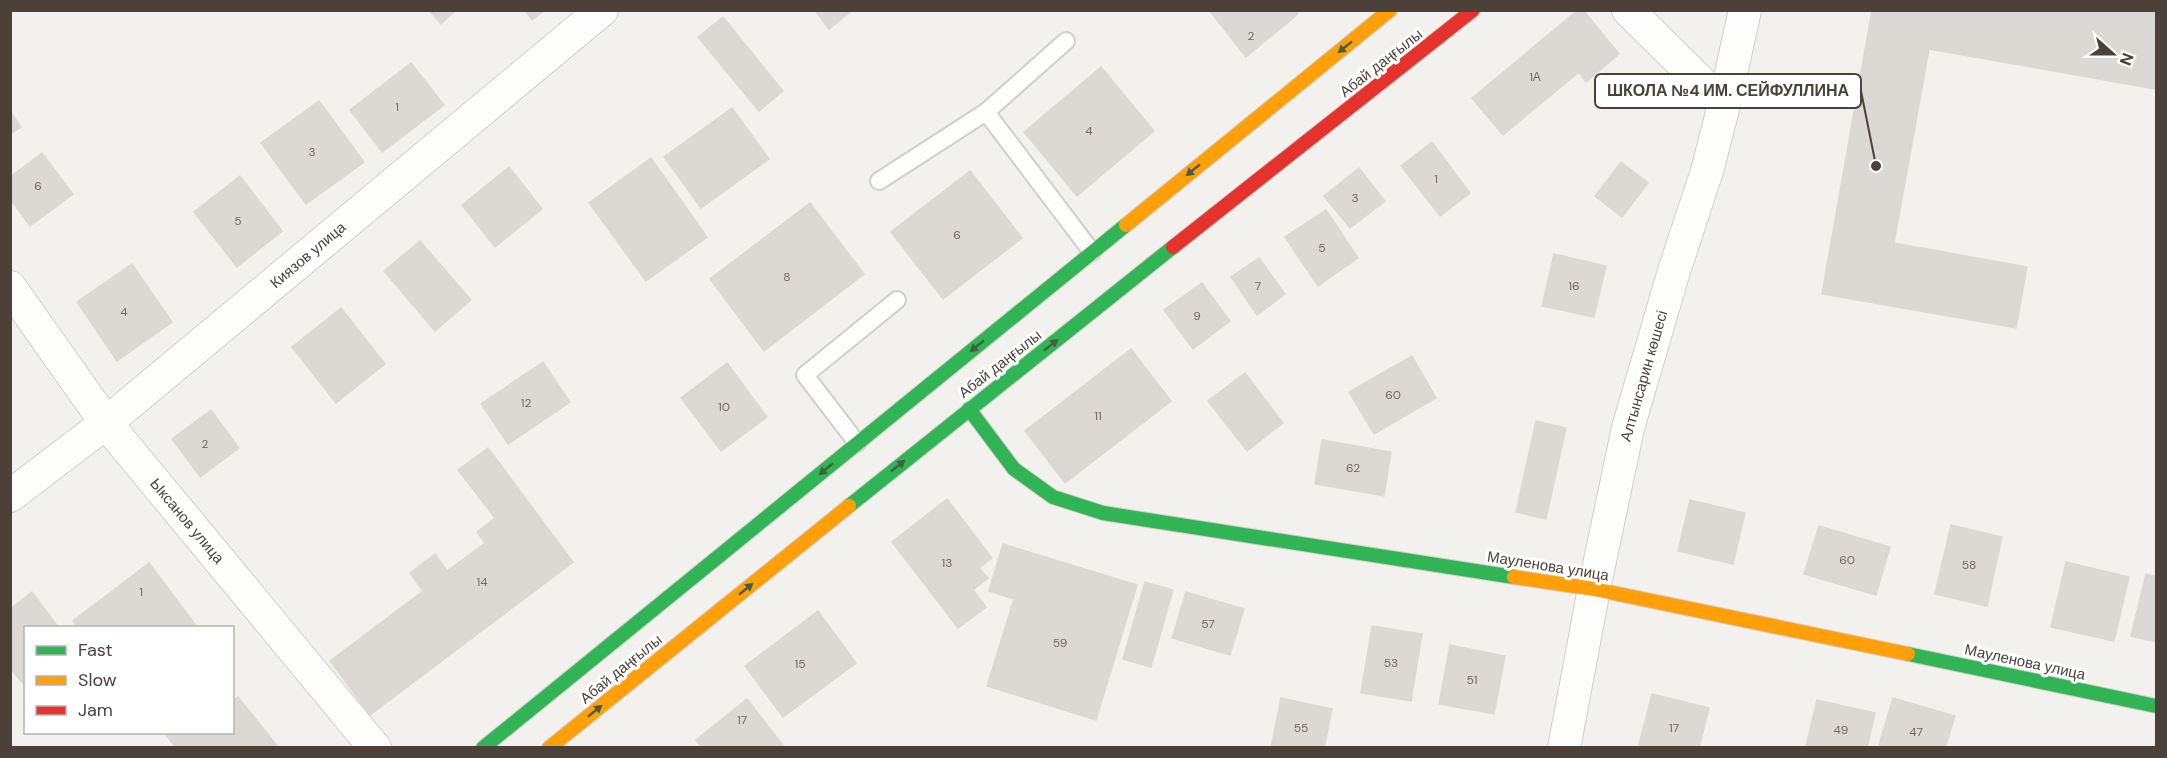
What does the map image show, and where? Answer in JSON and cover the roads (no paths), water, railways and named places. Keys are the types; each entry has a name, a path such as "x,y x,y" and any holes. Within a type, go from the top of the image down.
{"street":[{"name":"Киязов улица","path":"10,496 106,423 602,10"},
{"name":"Абай даңғылы","path":"549,747 969,409 1473,10"},
{"path":"1628,10 1724,105"},
{"name":"Алтынсарин көшесі","path":"1564,747 1628,428 1674,271 1707,171 1745,10"},
{"name":"Абай даңғылы","path":"483,747 1387,11"},
{"name":"Ыксанов улица","path":"10,286 106,423 375,747"},
{"name":"Мауленова улица","path":"969,409 1014,469 1053,498 1103,513 1594,589 2157,706"}],"lane":[{"path":"879,181 986,112 1066,41"},
{"path":"986,112 1092,252"},
{"path":"857,443 805,375 897,300"}],"place":[{"name":"ШКОЛА №4 ИМ. СЕЙФУЛЛИНА","path":"1876,166"}]}
